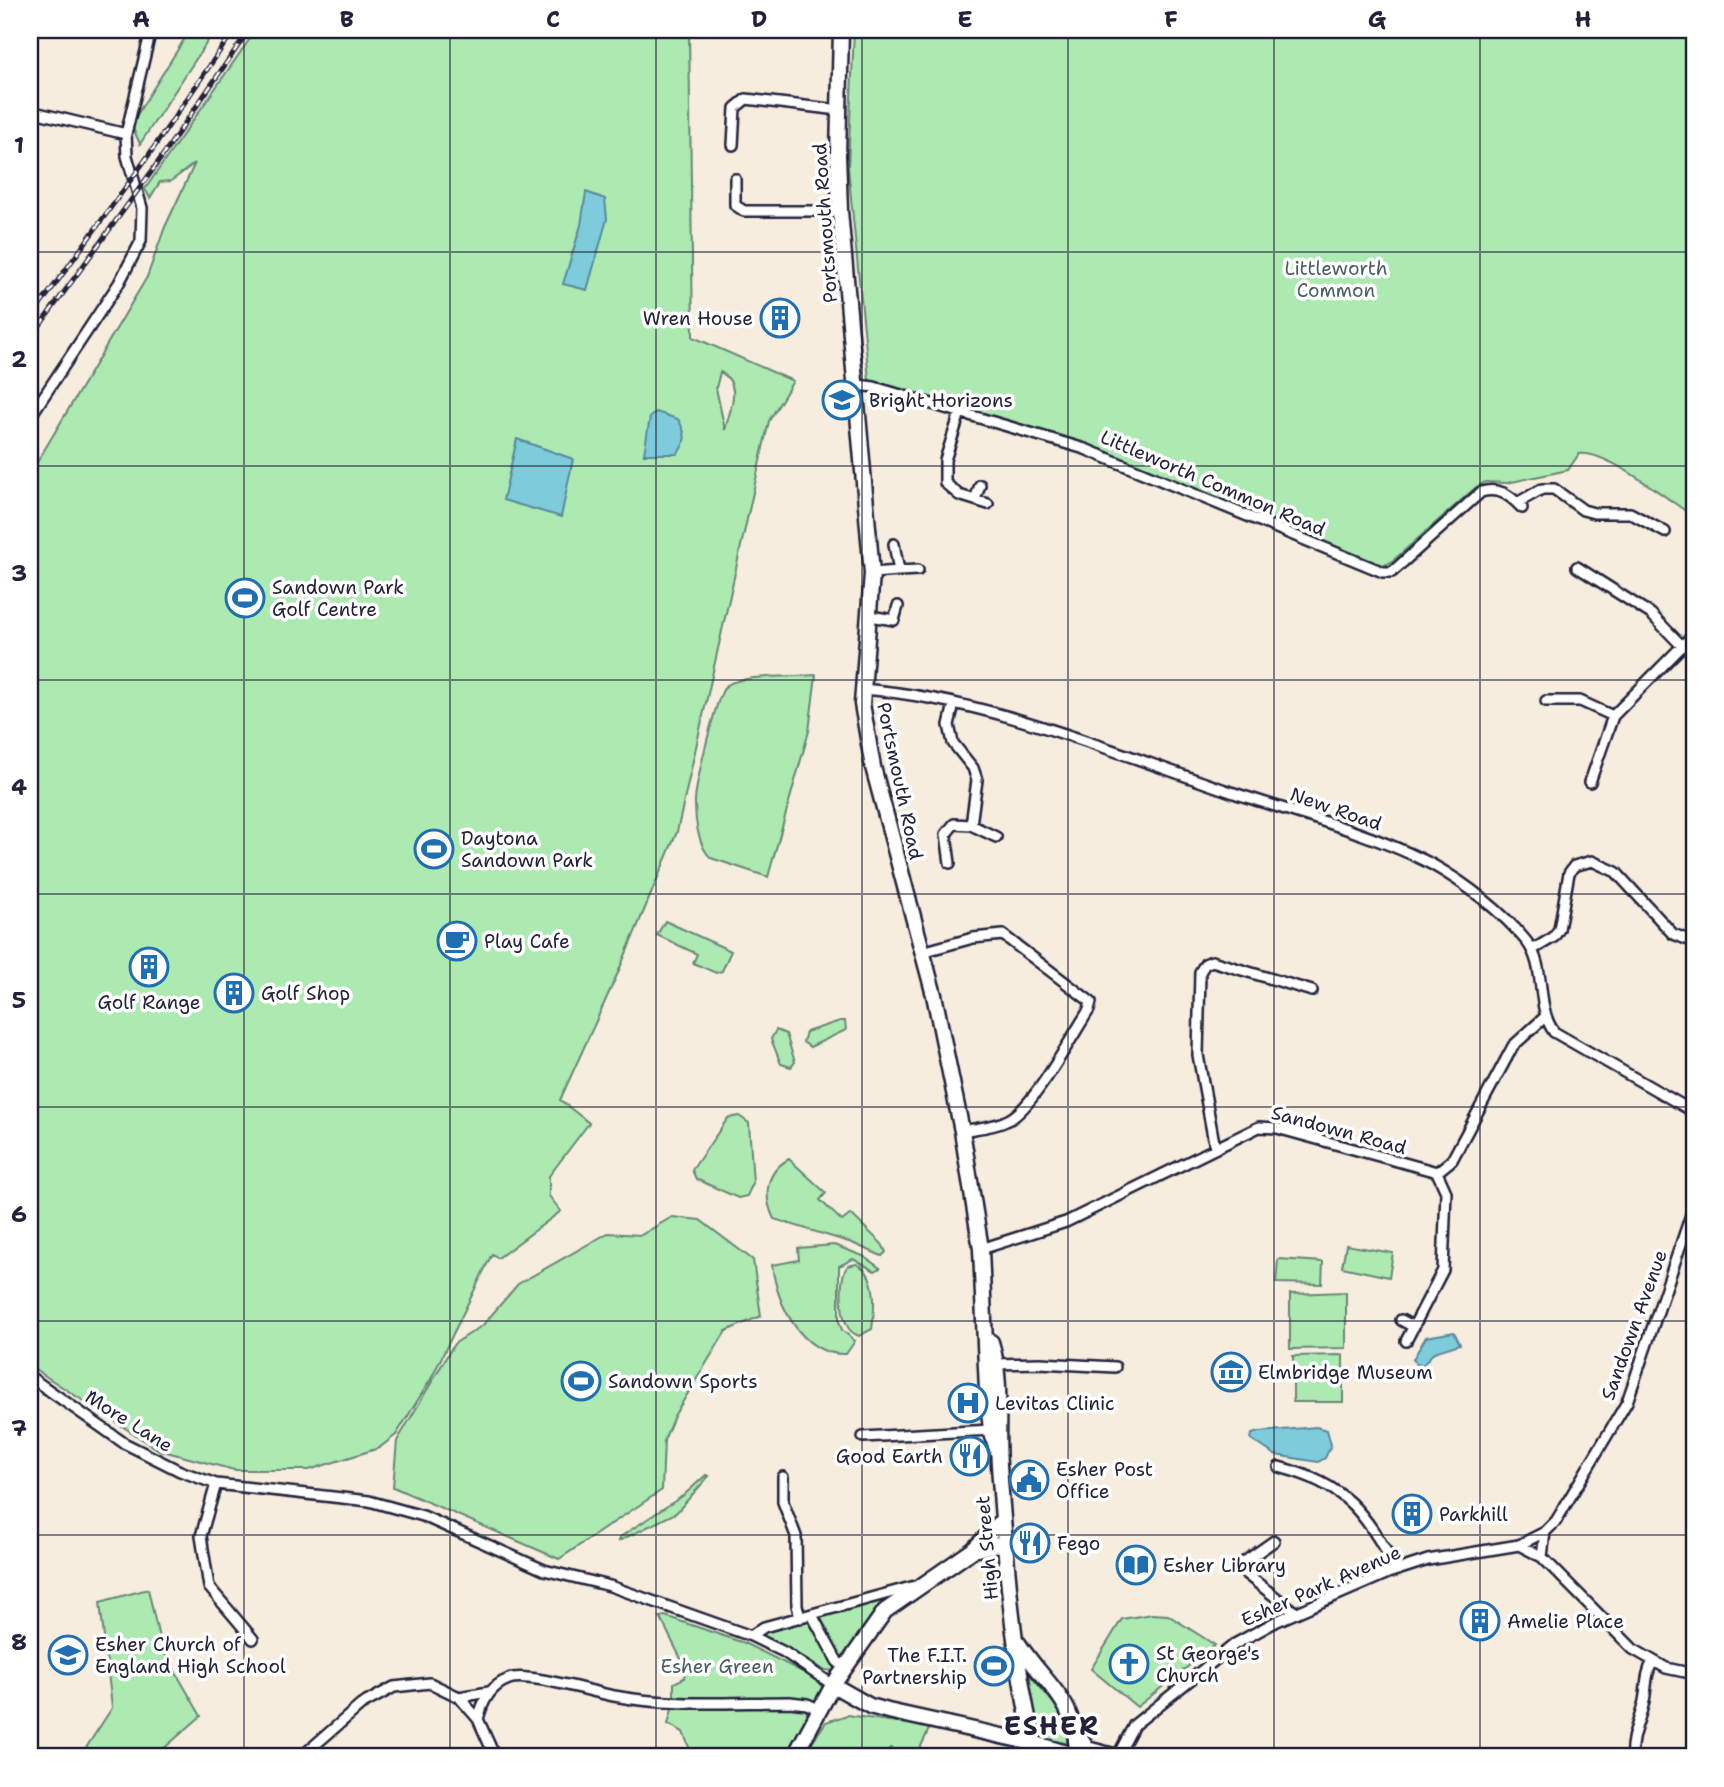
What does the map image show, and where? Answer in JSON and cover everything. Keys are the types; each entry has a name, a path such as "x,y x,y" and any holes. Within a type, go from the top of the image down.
{"main road":[{"name":"Portsmouth Road","path":"841,30 840,211 858,385 872,573 862,689 873,767 922,951 962,1130 981,1249 990,1365"},
{"name":"High Street","path":"990,1365 991,1430 998,1453"},
{"name":"High Street","path":"990,1365 1000,1412 998,1453 1016,1639 1035,1750"},
{"path":"794,1757 833,1685 885,1611 973,1550 1003,1520"},
{"path":"973,1550 999,1544 1006,1548"},
{"path":"1016,1639 1068,1709 1087,1749 1117,1757"},
{"path":"845,1668 851,1687 860,1700"},
{"path":"833,1685 860,1700 894,1713 1035,1750 1078,1757 1078,1734"},
{"path":"821,1710 838,1702 860,1700"}],"street":[{"path":"30,417 119,283 141,241 142,208 127,156 126,134 151,30"},
{"path":"733,145 736,108 746,99 839,110"},
{"path":"30,111 126,134"},
{"path":"735,179 736,205 744,211 840,211"},
{"name":"Littleworth Common Road","path":"858,385 874,387 1085,449 1383,572 1392,572 1481,492 1493,488 1519,506 1542,489 1554,489 1583,510 1594,513 1630,513 1665,532"},
{"path":"960,412 943,472 952,491 988,504"},
{"path":"975,500 980,485"},
{"path":"894,544 899,571"},
{"path":"1577,567 1651,614 1682,646"},
{"path":"872,573 918,570"},
{"path":"870,616 894,620 898,606"},
{"path":"1590,782 1613,716 1694,634"},
{"name":"New Road","path":"862,689 954,704 1109,750 1415,857 1458,880 1526,941 1532,950 1540,975 1546,1016"},
{"path":"1546,699 1588,703 1613,716"},
{"path":"954,704 950,732 958,752 973,768 978,790 971,825"},
{"path":"978,790 990,794"},
{"path":"950,863 946,845 948,828 954,824 971,825 996,837"},
{"path":"1532,950 1554,937 1559,929 1566,878 1574,866 1584,862 1601,864 1616,872 1673,934 1694,942"},
{"path":"922,951 974,938 1003,935 1091,1002 1089,1010 1068,1043 1013,1118 1003,1123 962,1130"},
{"path":"1215,1149 1197,1044 1200,972 1205,964 1212,961 1312,991"},
{"path":"1406,1341 1443,1270 1446,1192 1437,1172 1452,1160 1513,1046 1546,1016 1554,1032 1567,1042 1694,1112"},
{"name":"Sandown Road","path":"981,1249 1066,1222 1267,1126 1437,1172"},
{"name":"Sandown Avenue","path":"1518,1545 1545,1532 1565,1507 1627,1402 1694,1206"},
{"path":"1401,1320 1414,1327"},
{"path":"990,1365 1040,1363 1115,1367"},
{"name":"More Lane","path":"30,1377 151,1459 216,1484"},
{"path":"863,1437 991,1430"},
{"path":"1279,1467 1311,1476 1340,1491 1370,1522 1397,1570"},
{"path":"783,1477 783,1502 796,1536 797,1605 800,1618"},
{"path":"253,1639 209,1587 201,1536 216,1484 308,1492 397,1508 423,1516 544,1570 610,1586 751,1636 784,1652 833,1685"},
{"path":"1542,1557 1545,1532"},
{"path":"1274,1541 1234,1565 1296,1613"},
{"path":"1518,1545 1542,1557 1623,1641 1653,1661 1678,1672 1694,1674"},
{"name":"Esher Park Avenue","path":"1117,1757 1134,1726 1229,1648 1296,1613 1397,1570 1428,1560 1518,1545"},
{"path":"751,1636 764,1627 919,1585"},
{"path":"812,1615 837,1661 845,1668"},
{"path":"1632,1757 1632,1738 1644,1702 1648,1670 1653,1661"},
{"path":"460,1697 489,1692 509,1679 521,1678 616,1697 665,1703 790,1702 807,1704 821,1710"},
{"path":"301,1757 361,1704 394,1687 430,1683 460,1697 478,1719 495,1757"},
{"path":"478,1719 489,1692"}],"green space":[{"path":"190,30 215,30 140,144 131,124"},
{"path":"256,30 689,30 693,337 793,381 769,421 677,832 617,975 560,1100 589,1123 549,1176 549,1196 561,1211 498,1258 492,1254 431,1379 396,1435 379,1448 309,1470 234,1470 159,1450 30,1366 30,474 147,277 165,227 195,163 171,181 160,182 150,198 145,189","holes":["720,372 731,383 733,398 725,430 716,388"]},
{"name":"Littleworth Common","path":"854,30 1694,30 1694,517 1621,468 1591,455 1579,454 1568,470 1507,483 1485,482 1388,564 1376,565 1083,443 869,380 848,167"},
{"path":"816,675 809,731 768,877 711,858 700,840 695,802 707,742 725,687 754,678"},
{"path":"665,921 731,951 722,971 716,973 693,963 697,954 657,935"},
{"path":"845,1021 846,1030 810,1047 803,1042 806,1032"},
{"path":"776,1030 786,1034 795,1062 791,1067 781,1064 771,1039"},
{"path":"739,1116 749,1123 753,1183 747,1196 738,1198 696,1179 692,1170 728,1118"},
{"path":"789,1159 826,1193 820,1200 842,1221 851,1214 882,1244 886,1252 882,1256 852,1243 774,1219 768,1202 768,1186 775,1171"},
{"path":"672,1217 700,1220 753,1260 761,1316 726,1331 674,1416 664,1440 662,1490 559,1559 393,1487 397,1441 454,1344 483,1325 518,1284 608,1233 641,1235"},
{"path":"834,1245 863,1256 880,1268 875,1271 853,1259 839,1266 839,1321 842,1330 855,1341 846,1354 830,1352 816,1346 794,1324 779,1295 772,1265 799,1260 798,1248"},
{"path":"1346,1245 1393,1253 1389,1277 1342,1267"},
{"path":"1278,1259 1323,1262 1322,1284 1276,1283"},
{"path":"856,1264 863,1268 872,1283 874,1302 872,1329 859,1336 848,1327 842,1303 845,1271 848,1266"},
{"path":"1346,1292 1346,1348 1290,1349 1290,1294"},
{"path":"1343,1355 1343,1402 1293,1402 1293,1356"},
{"path":"706,1475 709,1476 676,1513 619,1541 620,1537 684,1495"},
{"path":"148,1589 161,1647 201,1716 154,1757 80,1757 112,1708 100,1602"},
{"name":"Esher Green","path":"904,1591 844,1661 841,1660 820,1616"},
{"path":"1152,1614 1168,1615 1215,1645 1137,1707 1091,1669 1122,1619"},
{"name":"Esher Green","path":"665,1616 744,1643 817,1679 823,1689 818,1700 674,1698 674,1683 684,1678 685,1667 660,1617"},
{"name":"Esher Green","path":"807,1620 837,1665 836,1671 824,1670 763,1635 764,1631"},
{"path":"1029,1674 1058,1708 1070,1738 1066,1743 1044,1739 1040,1735 1027,1677"},
{"name":"Esher Green","path":"791,1705 805,1709 808,1715 786,1757 693,1757 683,1732 668,1724 673,1706"},
{"path":"847,1715 930,1727 916,1757 909,1757 891,1748 879,1757 802,1757 826,1722"}],"water":[{"path":"586,192 605,199 607,219 587,290 563,284 581,225"},
{"path":"656,412 678,419 681,424 684,441 677,454 644,454 650,417"},
{"path":"517,439 573,459 561,517 503,500"},
{"path":"1454,1332 1460,1344 1434,1352 1423,1365 1416,1364 1413,1359 1426,1337"},
{"path":"1316,1427 1327,1430 1331,1445 1325,1458 1318,1462 1275,1455 1251,1439 1252,1434 1259,1432"}],"railway":[{"path":"30,319 146,159 234,30"},
{"path":"30,339 152,171 249,30"}],"place":[{"name":"Wren House","path":"780,318"},
{"name":"Bright Horizons","path":"842,400"},
{"name":"Sandown Park Golf Centre","path":"245,598"},
{"name":"Daytona Sandown Park","path":"434,849"},
{"name":"Play Cafe","path":"457,941"},
{"name":"Golf Range","path":"149,967"},
{"name":"Golf Shop","path":"234,993"},
{"name":"Elmbridge Museum","path":"1231,1372"},
{"name":"Sandown Sports","path":"581,1381"},
{"name":"Levitas Clinic","path":"968,1403"},
{"name":"Good Earth","path":"970,1456"},
{"name":"Esher Post Office","path":"1029,1480"},
{"name":"Parkhill","path":"1412,1514"},
{"name":"Fego","path":"1030,1543"},
{"name":"Esher Library","path":"1136,1565"},
{"name":"Amelie Place","path":"1480,1621"},
{"name":"Esher Church of England High School","path":"68,1655"},
{"name":"St George's Church","path":"1129,1664"},
{"name":"The F.I.T. Partnership","path":"994,1666"}],"district":[{"name":"ESHER","path":"1052,1725"}]}
